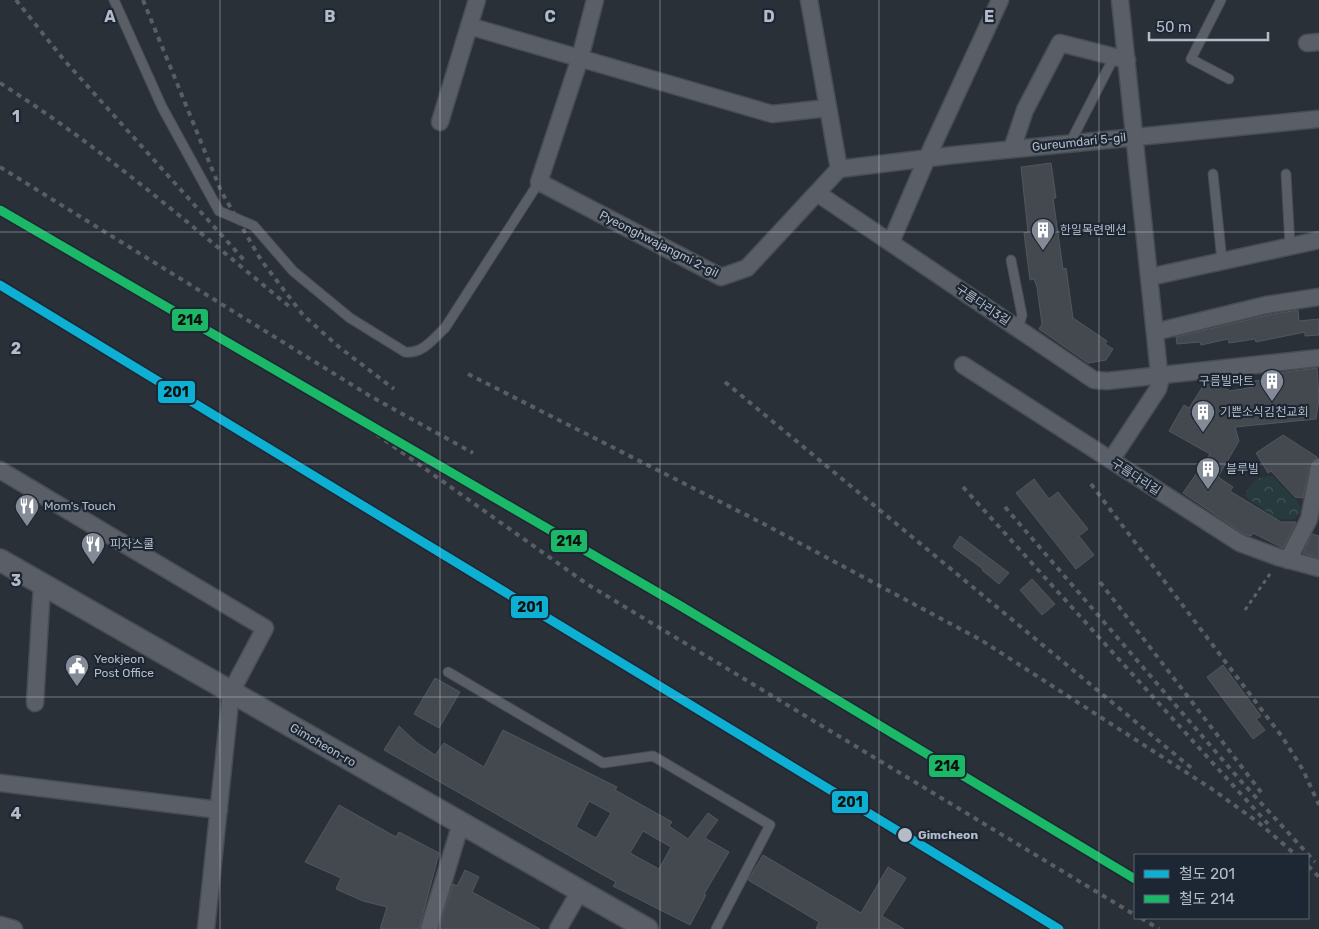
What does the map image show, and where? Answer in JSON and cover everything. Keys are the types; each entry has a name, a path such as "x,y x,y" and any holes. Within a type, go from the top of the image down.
{"street":[{"path":"440,122 477,0"},
{"path":"539,182 580,58 595,0"},
{"path":"809,0 839,169"},
{"path":"891,242 927,158 1000,0"},
{"path":"1111,460 1158,389 1160,374 1134,137 1120,58 1120,0"},
{"path":"469,26 772,114 828,108"},
{"path":"1012,149 1024,110 1060,43 1120,58"},
{"name":"Gureumdari 5-gil","path":"839,169 1012,149 1319,119"},
{"name":"Pyeonghwajangmi 2-gil","path":"539,182 721,277 747,268 839,169"},
{"name":"구름다리3길","path":"817,193 1094,380 1107,381 1319,358"},
{"path":"1150,276 1319,240"},
{"path":"1155,332 1266,305 1319,297"},
{"name":"구름다리길","path":"963,365 1240,543 1283,559 1319,568"},
{"path":"1283,559 1309,519 1319,467"},
{"path":"0,470 264,628 230,692 206,929"},
{"name":"Gimcheon-ro","path":"0,560 646,929"},
{"path":"35,703 42,585"},
{"path":"0,783 219,810"},
{"path":"428,929 461,823"},
{"path":"558,929 580,891"},
{"path":"0,925 14,929"}],"lane":[{"path":"114,0 162,108 219,211 254,226 293,271 350,318 405,352 414,353 425,347 445,328 539,182"},
{"path":"1222,0 1191,59 1229,79"},
{"path":"1070,143 1120,58"},
{"path":"1213,174 1222,261"},
{"path":"1286,174 1290,246"},
{"path":"1010,260 1022,315 1018,329"},
{"path":"448,672 603,763 653,756 770,824 716,929"}],"path":[{"path":"1245,610 1283,559"}],"green space":[{"path":"1272,476 1298,502 1301,511 1295,519 1270,519 1269,513 1245,496 1249,487 1255,481 1262,477"}],"building":[{"name":"한일목련멘션","path":"1051,163 1056,198 1053,198 1063,269 1066,268 1073,318 1107,341 1105,344 1113,349 1106,360 1088,363 1039,329 1042,324 1037,287 1034,279 1030,280 1024,233 1028,232 1021,167"},
{"path":"1298,310 1299,321 1319,319 1319,335 1305,336 1305,332 1256,342 1255,339 1229,343 1228,339 1201,345 1200,342 1177,344 1176,337 1268,315"},
{"path":"1317,368 1319,399 1316,419 1235,427 1239,441 1218,477 1233,487 1230,491 1281,522 1296,522 1283,548 1253,533 1251,536 1244,534 1183,493 1210,454 1169,431 1184,405 1189,408 1207,380 1213,380 1230,391 1254,387 1254,381 1271,377 1270,374"},
{"path":"1283,435 1317,457 1309,465 1303,498 1295,497 1271,471 1268,473 1256,453"},
{"path":"1034,479 1049,499 1058,492 1088,529 1079,536 1094,555 1076,569 1016,493"},
{"path":"1312,534 1319,536 1319,558 1303,553"},
{"path":"960,536 1009,573 999,584 983,569 953,547"},
{"path":"1032,579 1055,604 1042,615 1020,590"},
{"path":"1223,665 1261,716 1256,719 1265,730 1253,739 1207,677"},
{"path":"435,678 460,692 439,728 414,714"},
{"path":"399,726 416,742 435,755 444,743 484,767 503,730 617,787 615,790 672,822 669,826 688,839 708,813 718,820 705,838 729,852 704,894 706,895 690,925 613,886 616,882 384,750","holes":["589,801 611,813 596,838 576,827","643,831 671,847 659,869 630,853"]},
{"path":"339,805 396,837 399,832 439,853 419,929 380,929 387,907 363,901 336,889 341,878 305,862"},
{"path":"763,855 861,913 888,867 906,878 882,916 904,929 816,929 819,922 748,880"},
{"path":"465,870 479,877 472,892 540,929 439,929 453,884 457,886"}],"railway":[{"path":"16,0 64,60 244,260"},
{"path":"143,0 221,191 261,260 303,315 339,347 394,389"},
{"path":"0,83 112,162 290,307"},
{"path":"0,167 370,396 473,453"},
{"path":"468,374 762,523 981,640 1212,789 1259,823 1295,854"},
{"path":"725,382 1195,771"},
{"path":"310,390 372,431 587,584 1134,914"},
{"path":"1091,484 1283,738 1303,770 1319,805"},
{"path":"963,487 1268,824"},
{"path":"1005,507 1240,780 1308,854"},
{"path":"1100,582 1264,796"},
{"path":"1309,855 1315,862"},
{"path":"1309,867 1319,877"},
{"path":"1143,919 1159,929"}],"rail line":[{"name":"214","path":"0,210 679,605 1134,878"},
{"name":"201","path":"0,285 1059,929"}],"place":[{"name":"한일목련멘션","path":"1043,251"},
{"name":"구름빌라트","path":"1272,402"},
{"name":"기쁜소식김천교회","path":"1203,433"},
{"name":"블루빌","path":"1208,490"},
{"name":"Mom's Touch","path":"27,527"},
{"name":"피자스쿨","path":"93,565"},
{"name":"Yeokjeon Post Office","path":"77,687"},
{"name":"Gimcheon","path":"905,835"}]}
